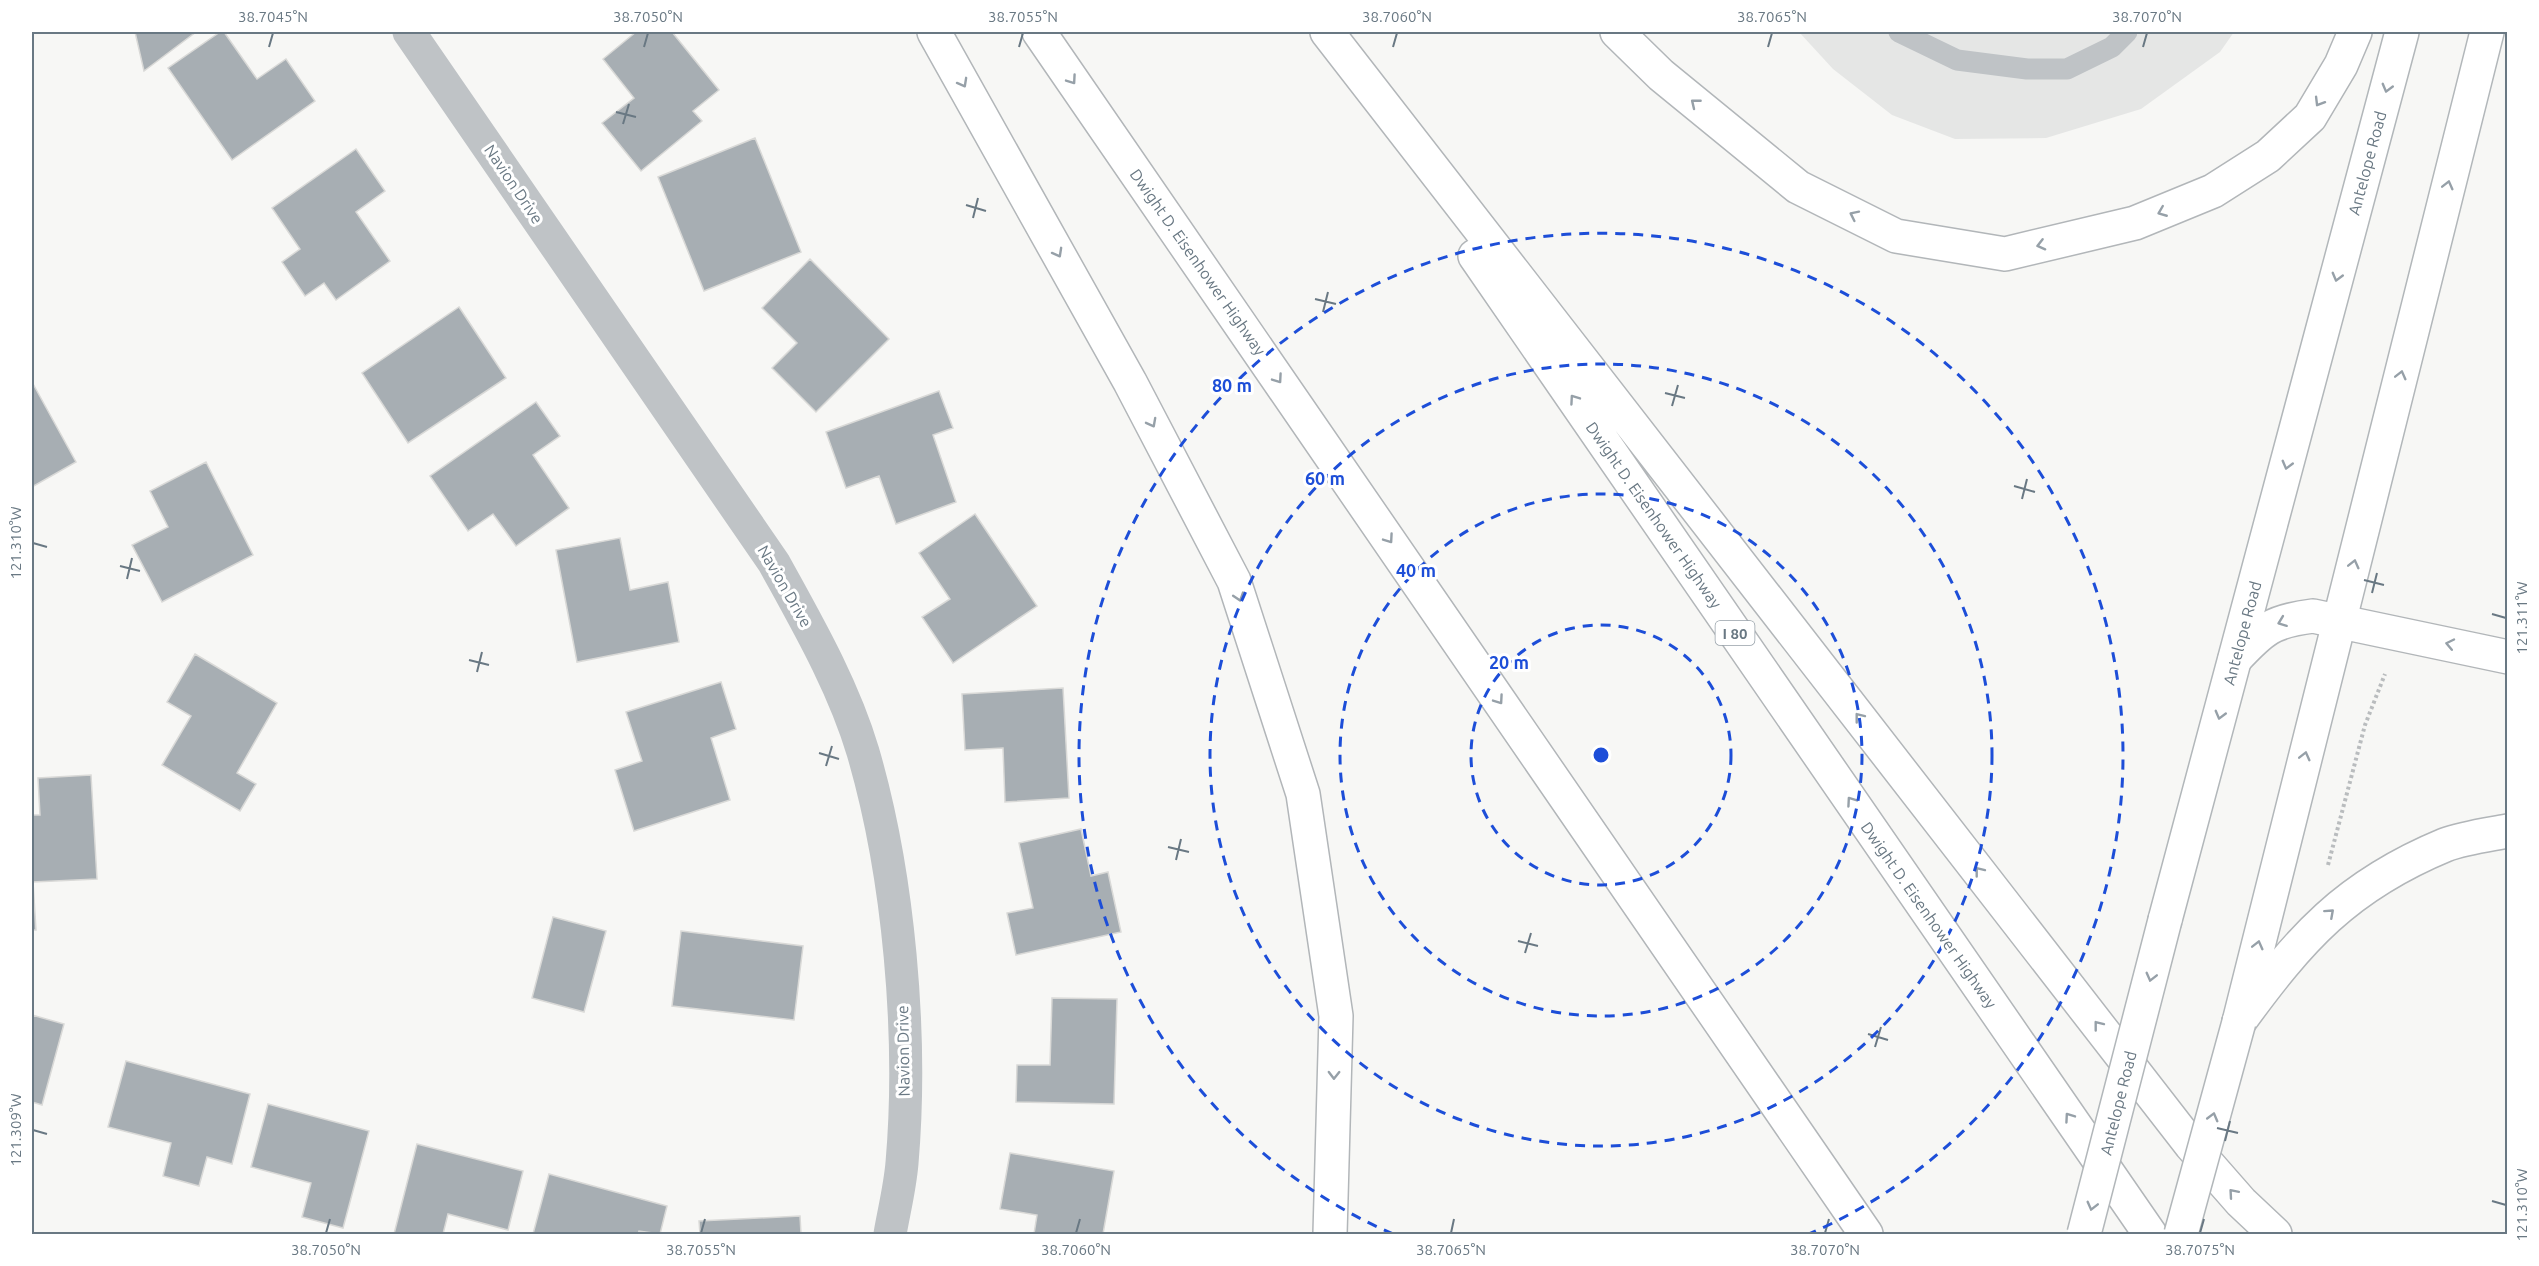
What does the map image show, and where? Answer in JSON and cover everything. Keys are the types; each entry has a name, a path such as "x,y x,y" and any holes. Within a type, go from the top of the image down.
{"main road":[{"path":"934,32 1130,382 1234,581 1303,794 1336,1016 1330,1234"},
{"name":"Dwight D. Eisenhower Highway","path":"1039,32 1866,1234"},
{"name":"Dwight D. Eisenhower Highway","path":"1321,32 2150,1234"},
{"path":"1327,32 2191,1145 2241,1202 2275,1234"},
{"path":"1617,32 1661,75 1798,187 1896,236 2005,254 2135,223 2213,191 2259,162 2310,117 2341,65 2355,32"},
{"name":"Antelope Road","path":"2084,1234 2165,920 2402,32"},
{"path":"2181,1234 2238,1022 2487,32"},
{"path":"2235,659 2260,633 2284,619 2313,616 2508,657"},
{"path":"2238,1022 2278,968 2312,929 2337,906 2385,875 2446,845 2508,831"}],"street":[{"name":"Navion Drive","path":"409,32 774,563 833,677 862,751 888,862 897,946 906,1068 902,1164 890,1234"}],"lane":[{"path":"1899,32 1957,60 2027,69 2067,69 2112,47 2127,32"}],"path":[{"path":"2325,877 2365,725 2385,674"}],"shaded area":[{"path":"1799,32 2234,32 2220,52 2141,109 2046,138 1955,139 1892,115 1833,69"}],"building":[{"path":"135,32 196,32 144,71"},
{"path":"220,32 224,32 257,79 286,59 315,101 232,160 168,68"},
{"path":"636,32 672,32 719,90 693,111 702,121 641,171 602,123 634,98 603,59"},
{"path":"755,138 801,252 704,291 658,177"},
{"path":"356,149 385,191 356,212 390,261 336,300 324,283 305,296 282,262 300,249 272,208"},
{"path":"810,259 889,339 816,412 772,368 797,343 762,308"},
{"path":"459,307 506,378 408,443 362,373"},
{"path":"32,382 76,462 32,487"},
{"path":"939,391 953,428 933,435 956,502 896,524 879,476 846,488 826,432"},
{"path":"536,402 560,436 533,455 569,508 516,546 493,514 468,531 430,476"},
{"path":"206,462 253,555 162,602 132,545 168,527 150,491"},
{"path":"975,514 1037,606 953,663 922,617 950,599 919,553"},
{"path":"620,538 630,590 668,582 679,642 577,662 556,550"},
{"path":"195,654 277,703 237,773 256,784 240,811 162,765 191,716 167,702"},
{"path":"721,682 736,729 711,738 730,800 634,831 615,770 642,761 626,712"},
{"path":"1063,688 1069,798 1005,802 1003,748 965,750 962,694"},
{"path":"91,775 97,879 33,882 36,930 32,930 32,815 40,815 38,778"},
{"path":"1081,829 1091,876 1108,872 1121,932 1016,955 1007,913 1033,908 1019,843"},
{"path":"553,917 606,931 584,1012 532,998"},
{"path":"681,931 803,946 794,1020 672,1006"},
{"path":"1052,998 1117,999 1114,1104 1016,1102 1017,1065 1050,1065"},
{"path":"32,1015 64,1024 42,1105 32,1102"},
{"path":"126,1061 250,1094 232,1164 207,1157 199,1186 163,1176 171,1143 108,1127"},
{"path":"268,1104 369,1131 343,1228 302,1217 311,1183 251,1167"},
{"path":"417,1144 523,1171 508,1230 448,1214 443,1234 394,1234"},
{"path":"1010,1153 1114,1171 1103,1234 1034,1234 1037,1215 1000,1209"},
{"path":"549,1174 667,1206 660,1234 639,1231 638,1234 533,1234"},
{"path":"800,1216 801,1234 700,1234 699,1221"}]}
